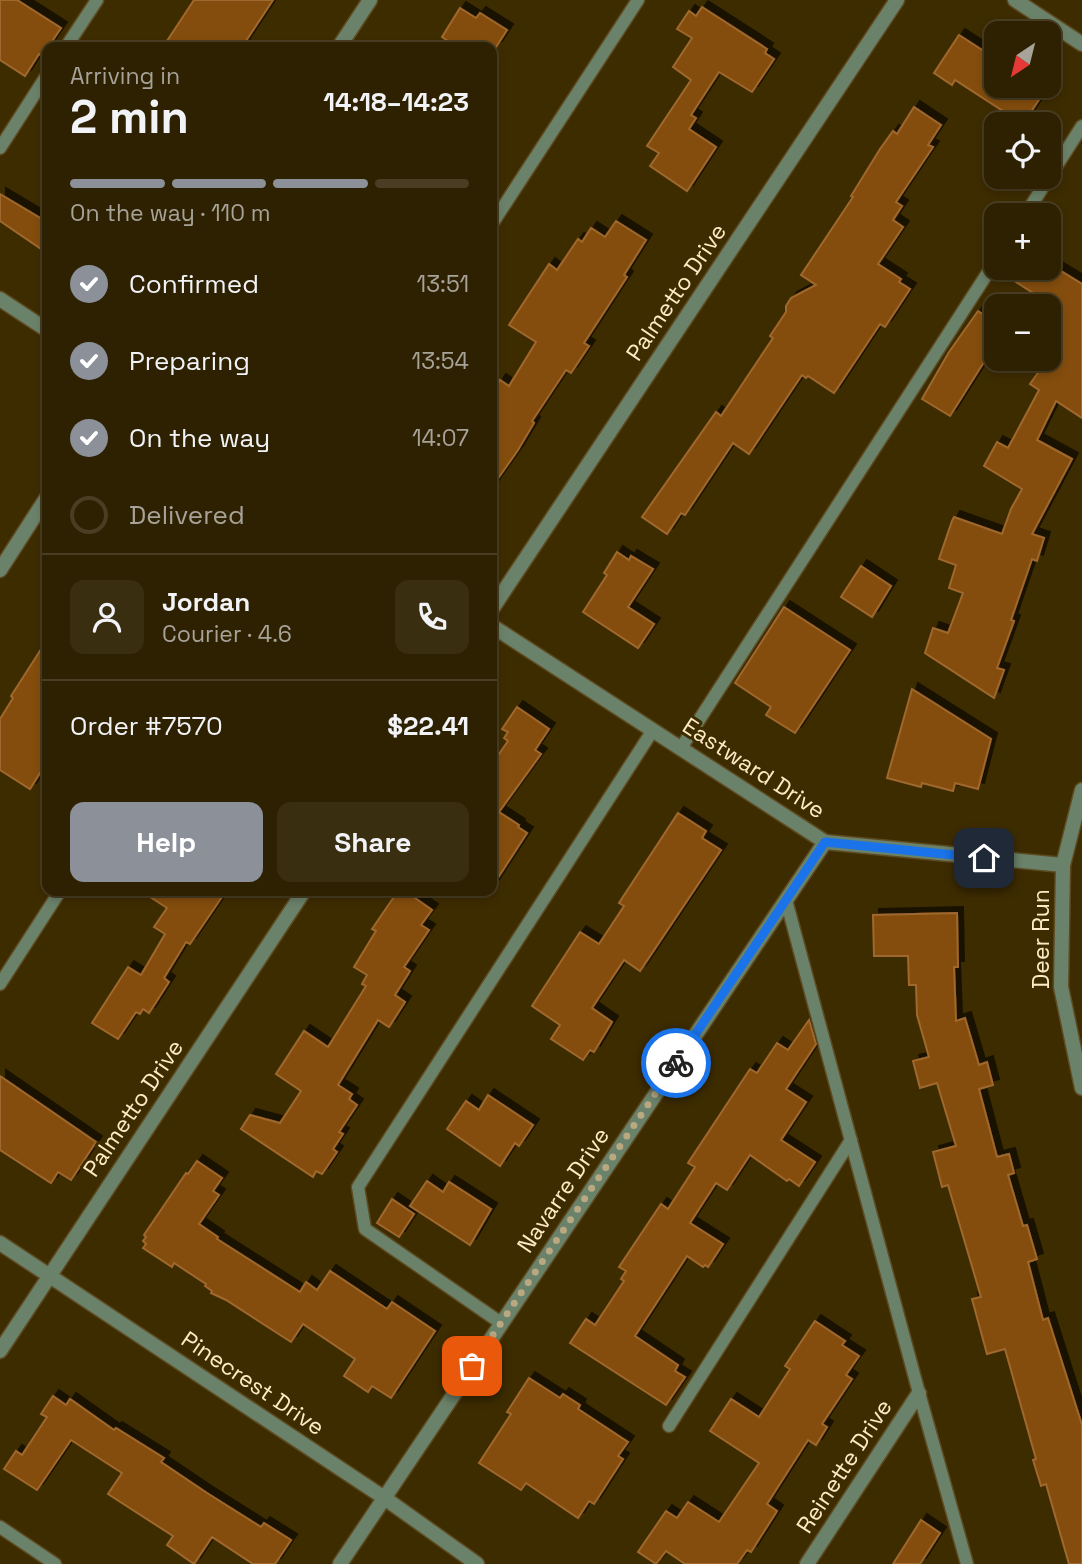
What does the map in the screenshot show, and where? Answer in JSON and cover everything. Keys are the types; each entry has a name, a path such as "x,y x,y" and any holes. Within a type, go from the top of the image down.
{"street":[{"path":"342,42 370,0"},
{"name":"Palmetto Drive","path":"497,601 897,0"},
{"path":"1015,0 1082,44"},
{"path":"0,299 42,327"},
{"path":"0,570 42,505"},
{"name":"Eastward Drive","path":"497,629 825,842 1063,865"},
{"name":"Deer Run","path":"1082,790 1063,865 1061,987 1082,1088"},
{"name":"Navarre Drive","path":"340,1564 825,842"},
{"name":"Palmetto Drive","path":"0,1351 301,896"},
{"name":"Pinecrest Drive","path":"0,1243 383,1497 478,1564"},
{"name":"Reinette Drive","path":"807,1564 919,1393"}],"lane":[{"path":"69,42 97,0"},
{"path":"497,216 638,0"},
{"path":"0,148 42,83"},
{"path":"1033,203 1082,126"},
{"path":"681,748 984,279"},
{"path":"501,1323 365,1229 358,1187 653,730"},
{"path":"0,984 57,896"},
{"path":"786,900 967,1564"},
{"path":"668,1426 851,1140"},
{"path":"0,1527 55,1564"}],"building":[{"path":"0,0 17,0 61,28 52,42 42,42 42,56 39,54 25,76 0,60"},
{"path":"194,0 273,0 245,42 166,42"},
{"path":"702,7 767,49 765,53 774,59 752,92 719,72 691,115 696,118 689,129 716,147 687,191 650,166 659,153 647,146 691,80 673,67 692,38 677,29 689,11 696,16"},
{"path":"460,8 476,18 480,13 507,30 497,45 497,42 450,42 442,37"},
{"path":"959,35 984,51 984,98 1040,98 1031,112 1004,112 955,80 952,85 934,73"},
{"path":"914,107 941,125 928,145 933,147 896,202 902,206 893,220 903,227 878,264 901,279 899,282 910,289 885,327 880,324 834,393 802,375 749,454 733,443 685,515 681,513 667,534 642,517 716,412 721,416 773,338 770,336 786,312 791,298 816,285 801,275 853,197 851,196 880,149 893,131 897,134"},
{"path":"0,194 42,219 42,250 0,221"},
{"path":"616,221 646,240 624,275 627,277 584,343 589,346 571,373 566,370 497,480 497,385 500,380 509,386 536,342 509,325 549,264 557,270 578,239 582,242 591,228 605,237"},
{"path":"1061,271 1082,284 1082,418 1056,401 1037,440 1072,459 1032,534 1044,538 1037,561 1032,559 1011,620 1014,621 997,668 1004,670 994,698 925,653 933,628 948,633 963,593 949,588 956,565 939,559 952,521 954,517 1002,534 1022,489 984,466 997,442 1008,448 1039,390 1030,384 1039,371 1061,371 1061,294 1035,294 1013,280 1061,280"},
{"path":"978,311 984,315 984,362 950,416 922,399 949,352"},
{"path":"617,552 629,560 631,556 653,569 628,607 654,624 638,648 583,612 607,575 604,573"},
{"path":"861,566 891,586 872,617 841,597"},
{"path":"784,607 850,650 795,733 766,715 771,707 735,683"},
{"path":"42,648 42,775 40,773 30,789 0,770 0,719 13,698 11,696"},
{"path":"912,689 991,739 978,789 955,783 953,791 922,783 921,787 887,778"},
{"path":"517,707 549,729 535,750 541,754 499,812 527,833 497,879 497,757 508,741 504,738 508,732 502,729"},
{"path":"678,813 706,831 702,838 721,850 640,971 624,960 592,1008 612,1022 594,1052 590,1050 583,1060 551,1039 560,1025 532,1006 580,932 599,944 624,906 619,903"},
{"path":"149,896 223,896 190,944 186,942 164,978 169,982 149,1013 143,1009 140,1014 136,1012 118,1039 92,1023 128,967 141,975 165,934 154,927 167,908"},
{"path":"395,896 412,896 432,910 421,925 429,930 404,967 410,971 395,995 405,1002 389,1027 378,1020 338,1085 352,1094 349,1099 357,1105 339,1132 343,1134 333,1149 337,1152 322,1174 316,1171 313,1177 241,1129 250,1115 280,1123 301,1091 276,1074 304,1031 328,1047 366,986 362,984 367,975 354,967 376,931 372,929"},
{"path":"957,913 958,967 954,967 956,1021 965,1018 979,1065 987,1062 993,1085 979,1089 997,1157 1009,1154 1014,1173 1008,1175 1023,1226 1027,1225 1037,1259 1028,1262 1043,1320 1048,1318 1082,1425 1082,1564 1069,1564 1046,1484 1041,1486 1005,1349 987,1354 972,1299 981,1297 948,1185 942,1187 933,1152 956,1146 937,1083 920,1088 913,1061 929,1057 917,1015 916,985 909,985 908,956 874,956 873,915"},
{"path":"809,1020 816,1044 786,1089 806,1102 781,1140 815,1162 799,1186 789,1179 787,1181 750,1155 727,1190 716,1183 690,1223 723,1244 708,1267 703,1267 687,1256 635,1336 678,1365 675,1371 685,1377 666,1405 570,1343 586,1319 595,1325 624,1281 621,1279 626,1271 619,1267 661,1204 668,1209 695,1167 688,1163 750,1069 757,1073 777,1043 788,1050"},
{"path":"0,1076 96,1142 71,1180 58,1172 51,1183 0,1150"},
{"path":"488,1095 533,1125 519,1146 515,1143 500,1166 447,1129 466,1101 479,1110"},
{"path":"197,1161 222,1178 213,1191 219,1195 199,1224 218,1237 217,1239 300,1292 306,1282 317,1290 330,1271 387,1309 392,1302 435,1331 391,1398 372,1386 368,1392 344,1376 355,1359 303,1324 291,1342 211,1293 206,1284 174,1263 172,1267 143,1248 146,1244 143,1241 146,1237 144,1235"},
{"path":"427,1181 443,1192 449,1182 491,1209 470,1245 410,1206"},
{"path":"392,1199 414,1214 399,1237 377,1223"},
{"path":"815,1321 845,1341 842,1345 859,1356 846,1375 852,1379 822,1424 827,1427 816,1445 808,1440 767,1504 777,1511 751,1552 747,1550 737,1564 685,1564 666,1551 656,1564 638,1552 666,1511 677,1518 688,1502 719,1522 759,1463 710,1431 731,1399 759,1417 790,1369 785,1366"},
{"path":"529,1378 560,1398 563,1394 580,1405 578,1409 628,1442 618,1456 623,1459 594,1504 589,1501 578,1518 526,1483 521,1490 479,1463 511,1414 507,1412"},
{"path":"53,1396 66,1405 70,1399 114,1430 116,1428 164,1458 161,1462 207,1493 261,1527 264,1523 291,1540 275,1564 253,1564 212,1537 194,1564 167,1545 173,1536 108,1494 122,1473 71,1440 37,1490 4,1469 16,1451 22,1455 47,1417 41,1414"},
{"path":"921,1520 940,1533 920,1564 893,1564"}],"way so far":[{"path":"472,1366 676,1063"}],"route":[{"path":"676,1063 825,842 984,858"}]}
